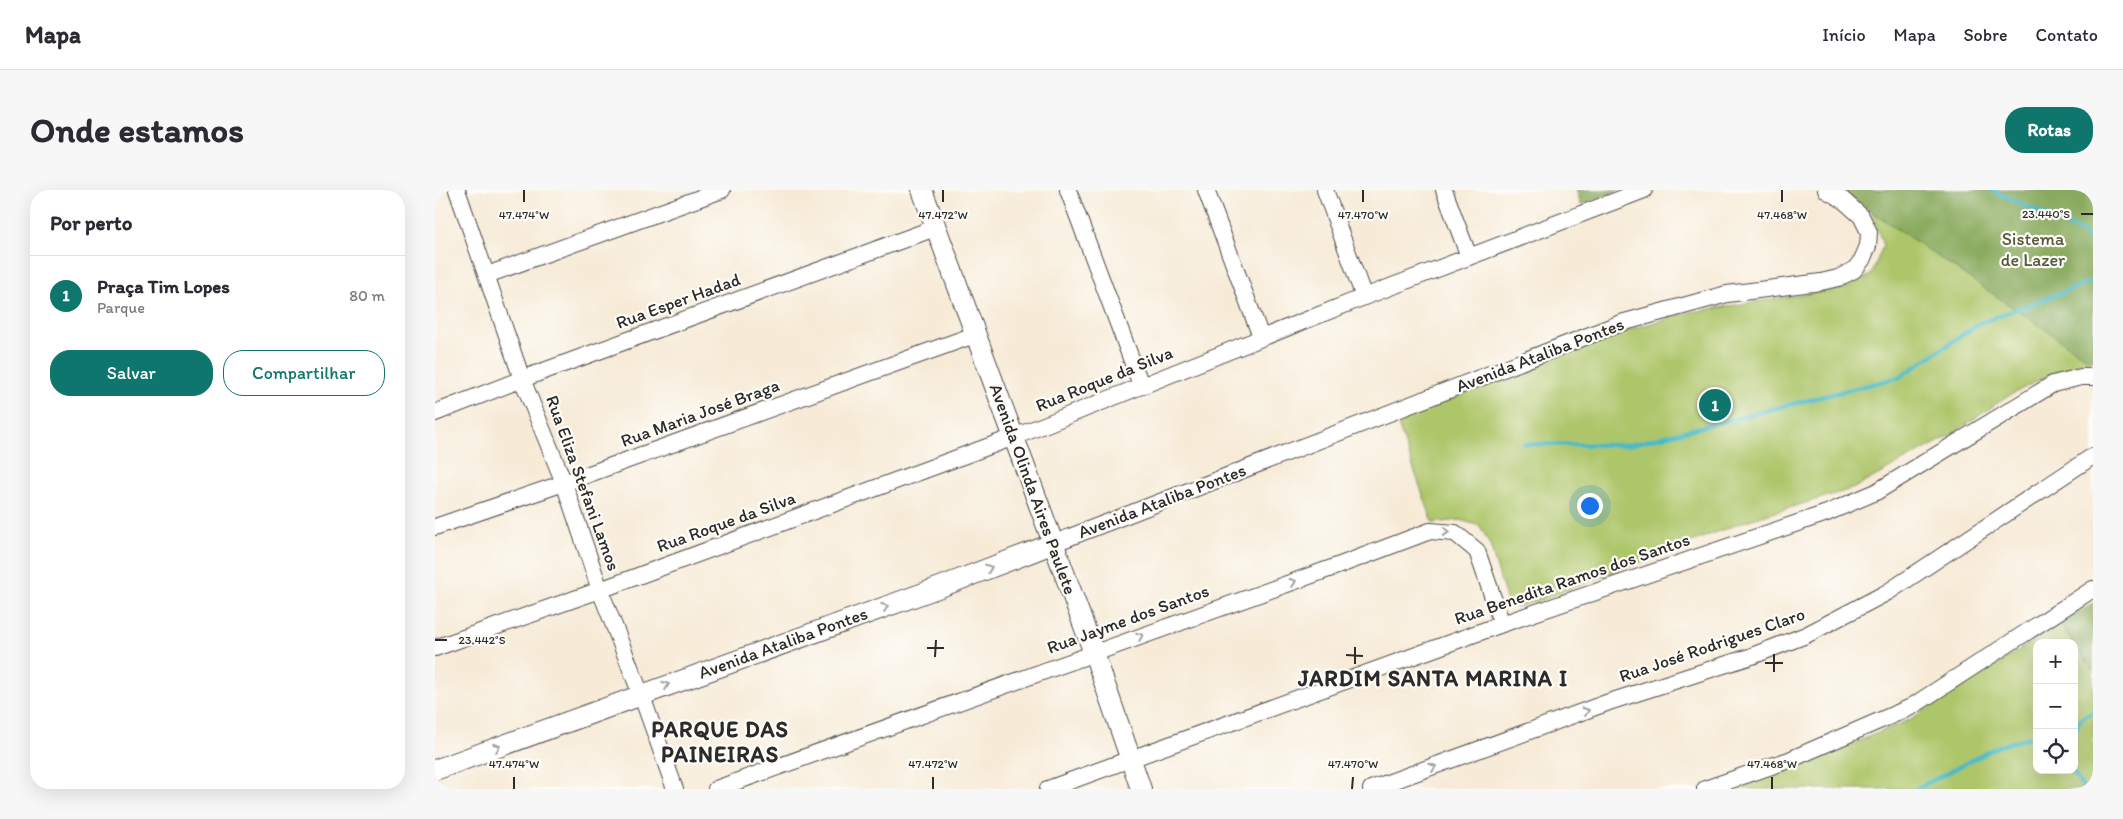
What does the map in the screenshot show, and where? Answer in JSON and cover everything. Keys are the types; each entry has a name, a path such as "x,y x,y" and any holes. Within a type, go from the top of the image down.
{"street":[{"name":"Rua Eliza Stefani Lamos","path":"457,190 523,379 564,483 600,590 675,789"},
{"path":"487,275 722,190"},
{"name":"Avenida Olinda Aires Paulete","path":"922,190 1094,653 1141,789"},
{"path":"1068,190 1141,385"},
{"path":"1207,190 1261,337"},
{"path":"1325,190 1364,297"},
{"path":"1444,190 1469,257"},
{"name":"Rua Roque da Silva","path":"435,648 600,590 1014,437 1261,337 1644,190"},
{"name":"Avenida Ataliba Pontes","path":"435,770 1052,544 1621,323 1727,294 1839,278 1854,270 1863,260 1868,246 1869,232 1861,216 1843,200 1826,190"},
{"name":"Rua Esper Hadad","path":"435,413 935,228"},
{"name":"Rua Maria José Braga","path":"435,526 564,483 977,334"},
{"name":"Rua Benedita Ramos dos Santos","path":"1049,789 1502,624 1827,513 1876,492 2053,384 2081,377 2093,377"},
{"name":"Rua José Rodrigues Claro","path":"1371,789 1609,702 1752,656 1807,635 1887,592 2093,456"},
{"name":"Rua Jayme dos Santos","path":"716,789 1430,531 1455,533 1477,551 1502,624"},
{"path":"1705,789 1789,760 1911,707 2093,589"}],"green space":[{"path":"1576,190 1619,190 1581,205"},
{"name":"Sistema de Lazer","path":"1840,190 2093,190 2093,361 2090,360"},
{"path":"1871,210 2091,360 2052,373 2005,398 1949,436 1854,488 1743,522 1544,599 1516,607 1507,602 1490,545 1480,526 1460,520 1433,523 1397,422 1472,390 1624,331 1691,312 1845,288 1871,275 1883,246"},
{"path":"2093,603 2093,670 2078,649 2078,639 2071,639 2060,624"},
{"path":"2060,624 2070,639 2036,639"},
{"path":"2033,641 2033,774 2078,774 2078,649 2093,670 2093,789 1734,789 1793,768 1909,720"}],"waterway":[{"path":"1991,190 2080,231 2093,242"},
{"path":"1524,444 1629,445 1900,377 1980,323 2093,281"},
{"path":"2078,721 2093,712"},
{"path":"2076,729 2079,721"},
{"path":"1916,789 1999,746 2033,736"},
{"path":"2075,774 2084,789"}],"place":[{"name":"Praça Tim Lopes","path":"1715,405"}],"district":[{"name":"JARDIM SANTA MARINA I","path":"1433,678"},
{"name":"PARQUE DAS PAINEIRAS","path":"720,742"}]}
